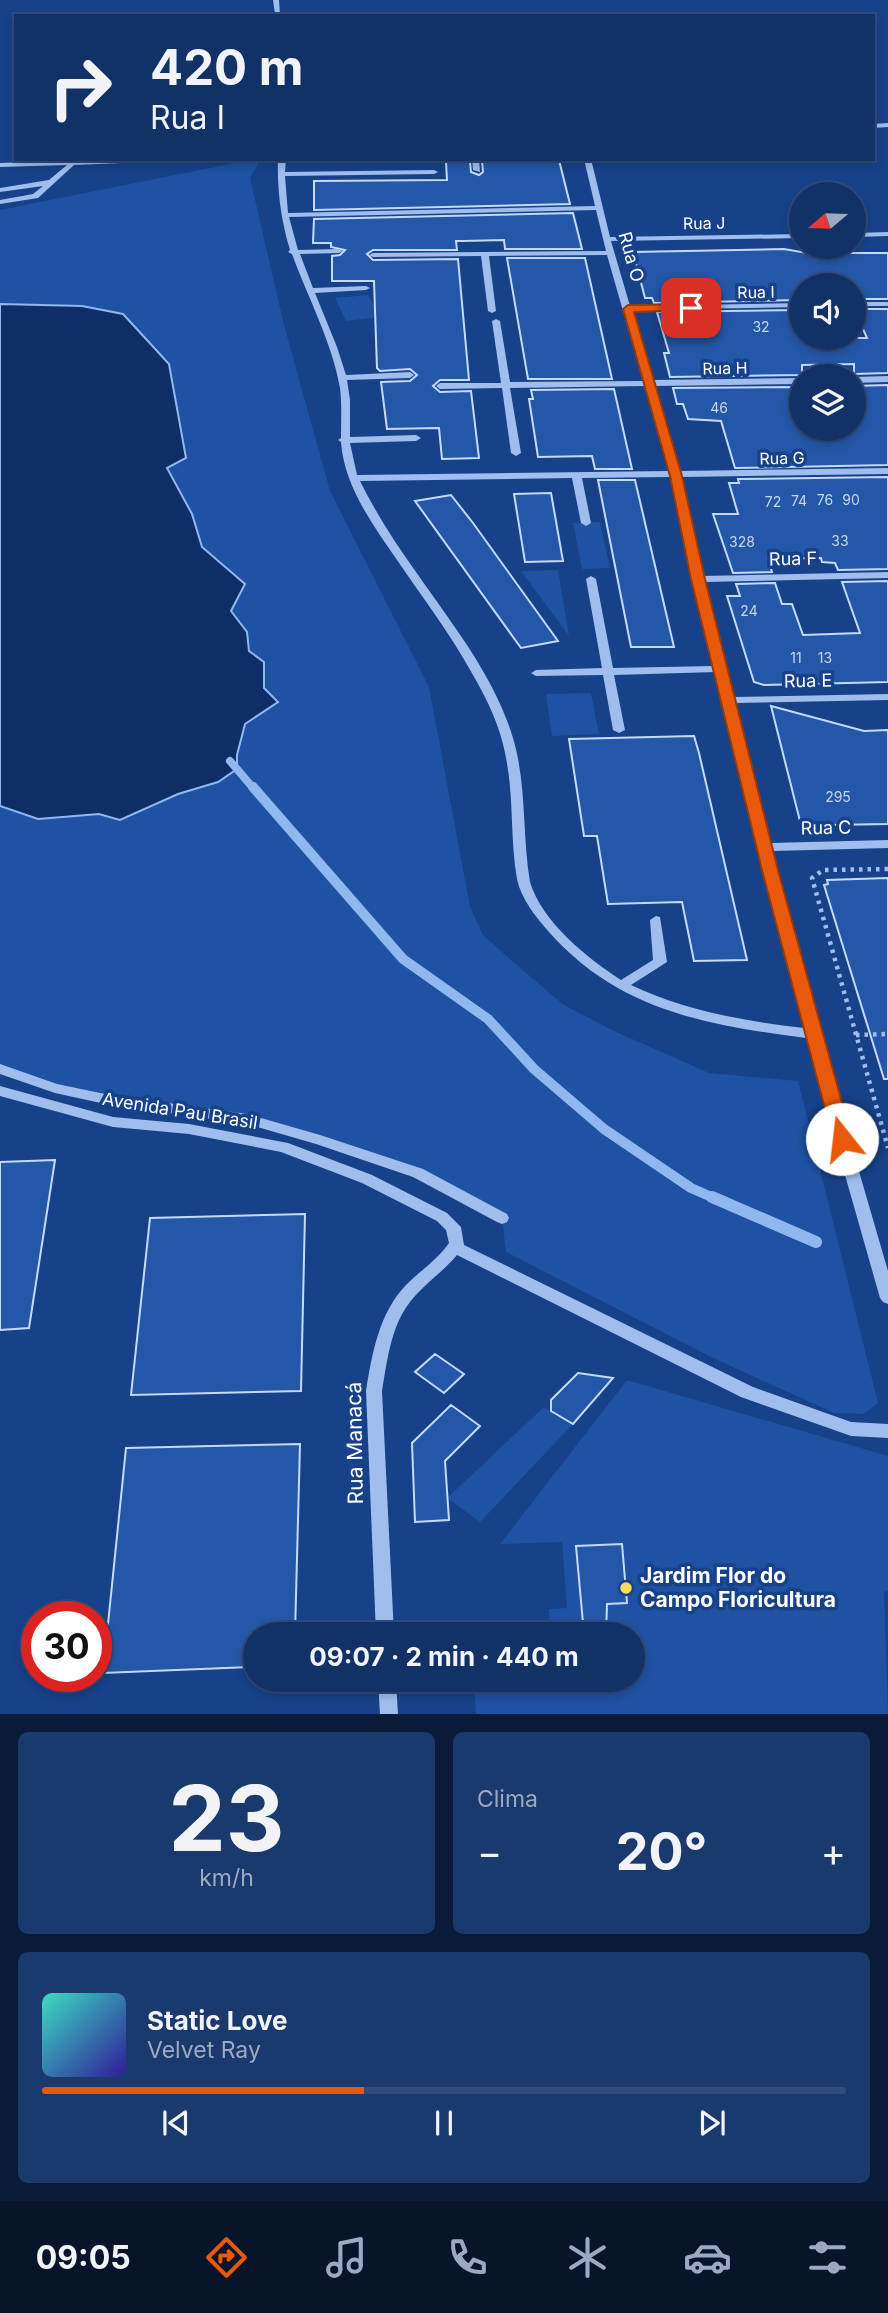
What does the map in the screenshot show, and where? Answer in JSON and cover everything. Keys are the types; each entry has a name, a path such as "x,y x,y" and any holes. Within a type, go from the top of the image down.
{"street":[{"path":"276,0 278,14"},
{"path":"0,166 137,161"},
{"path":"282,161 282,204 292,252 334,347 346,405 343,440 354,478 384,532 463,650 503,724 514,761 516,810 525,886 544,917 570,948 622,985 675,1007 713,1018 812,1034"},
{"path":"475,161 477,170"},
{"name":"Rua O","path":"588,161 610,253 676,476 698,579 812,1034 888,1298"},
{"path":"0,202 35,196 71,165"},
{"path":"282,174 434,172"},
{"path":"0,190 53,182"},
{"path":"286,215 600,208"},
{"path":"866,235 888,234"},
{"name":"Rua J","path":"607,239 789,236"},
{"path":"292,252 339,251"},
{"path":"373,255 610,253"},
{"path":"485,254 503,385 516,453"},
{"path":"310,291 366,288"},
{"path":"866,304 888,303"},
{"name":"Rua I","path":"628,309 789,305"},
{"path":"341,378 410,375"},
{"path":"866,380 888,379"},
{"name":"Rua H","path":"503,385 789,381"},
{"path":"440,386 503,385"},
{"path":"343,440 416,438"},
{"name":"Rua G","path":"354,478 676,476 888,471"},
{"path":"577,477 586,523"},
{"name":"Rua F","path":"698,579 888,575"},
{"path":"591,579 619,730"},
{"path":"536,673 720,668"},
{"name":"Rua E","path":"729,701 888,697"},
{"name":"Rua C","path":"765,847 888,844"},
{"path":"622,985 660,962 656,920"},
{"path":"0,1069 55,1088 110,1100 247,1119 320,1140 418,1173 502,1218"},
{"name":"Avenida Pau Brasil","path":"0,1091 113,1122 190,1129 283,1147 367,1179 442,1217 453,1227 456,1242 747,1392 851,1429 888,1431"},
{"name":"Rua Manacá","path":"384,1622 374,1391 380,1354 403,1299 456,1242"},
{"path":"388,1692 389,1714"}],"path":[{"path":"887,871 823,870 815,873 812,878 888,1147"},
{"path":"856,1035 888,1034"}],"shaded area":[{"path":"245,161 259,162 250,178 284,325 330,491 429,687 470,907 483,935 564,1005 614,1031 709,1073 798,1081 878,1403 864,1414 834,1413 711,1357 506,1252 502,1218 418,1173 247,1119 110,1100 0,1069 0,806 38,819 99,814 120,820 178,794 218,782 237,755 245,724 264,688 264,662 249,651 247,632 231,611 220,563 202,547 192,514 82,306 0,304 0,210"},
{"path":"368,295 380,317 346,321 335,298"},
{"path":"0,304 82,306 123,314 169,364 186,458 167,468 192,514 202,547 245,584 231,611 247,632 249,651 264,662 264,688 278,702 245,724 237,755 237,769 218,782 178,794 120,820 99,814 38,819 0,806"},
{"path":"600,522 610,568 582,569 573,523"},
{"path":"558,570 569,636 521,571"},
{"path":"591,693 599,734 552,736 546,694"},
{"path":"627,1380 888,1456 888,1591 884,1592 888,1714 476,1714 474,1692 645,1692 645,1622 550,1622 549,1609 567,1608 562,1542 500,1544"},
{"path":"544,1407 573,1424 480,1522 447,1498"}],"building":[{"path":"470,161 471,172 479,175 483,172 482,161 559,161 570,204 314,210 314,181 447,180 446,162"},
{"path":"573,213 582,249 505,249 504,240 456,241 457,250 373,250 367,254 373,260 458,259 469,380 440,380 433,386 440,392 471,391 479,458 442,459 439,428 387,429 381,382 410,381 417,375 410,369 380,371 377,368 374,281 332,281 332,256 340,255 345,250 331,247 331,243 313,243 314,219"},
{"path":"784,249 789,250 789,259 866,259 866,253 888,253 888,299 866,299 866,273 789,273 789,300 654,303 652,298 645,298 633,252"},
{"path":"507,258 585,258 612,379 528,379"},
{"path":"866,309 888,309 888,373 866,374 866,364 789,364 789,375 670,377 664,353 669,353 657,312 789,310 789,350 866,350"},
{"path":"888,385 888,465 735,468 721,421 688,419 683,404 677,404 673,388 789,387 789,441 866,441 866,386"},
{"path":"614,389 632,469 595,469 592,456 538,457 529,399 533,399 531,390"},
{"path":"888,477 888,569 838,570 835,563 822,562 821,558 768,559 772,572 733,573 713,514 738,514 729,483 739,483 738,479"},
{"path":"598,480 635,480 674,647 631,647"},
{"path":"551,493 563,561 525,562 514,494"},
{"path":"451,495 558,641 521,648 415,501"},
{"path":"888,581 888,682 764,685 754,682 727,596 740,596 736,584 775,583 782,604 792,604 803,635 860,633 842,582"},
{"path":"771,706 864,731 888,730 888,824 830,825 831,828 802,829"},
{"path":"694,736 747,960 694,961 682,902 608,904 597,836 584,836 569,739"},
{"path":"888,878 888,1079 884,1079 824,885 828,884 827,880"},
{"path":"55,1160 29,1328 0,1330 0,1162"},
{"path":"305,1214 301,1391 131,1395 150,1218"},
{"path":"435,1354 464,1374 444,1393 415,1372"},
{"path":"578,1373 613,1378 573,1424 551,1411 551,1400"},
{"path":"451,1405 480,1426 445,1461 449,1520 415,1522 412,1443"},
{"path":"300,1444 295,1622 243,1622 243,1667 112,1673 110,1601 126,1448"},
{"path":"622,1544 627,1603 607,1604 606,1622 583,1622 576,1546"}],"waterway":[{"path":"230,761 254,789"},
{"path":"253,787 403,959 488,1019 534,1069 604,1129 691,1188 716,1199"},
{"path":"712,1197 816,1242"}],"place":[{"name":"Jardim Flor do Campo Floricultura","path":"626,1588"}],"route":[{"path":"691,308 628,309 676,476 698,579 771,874 842,1139"}]}
